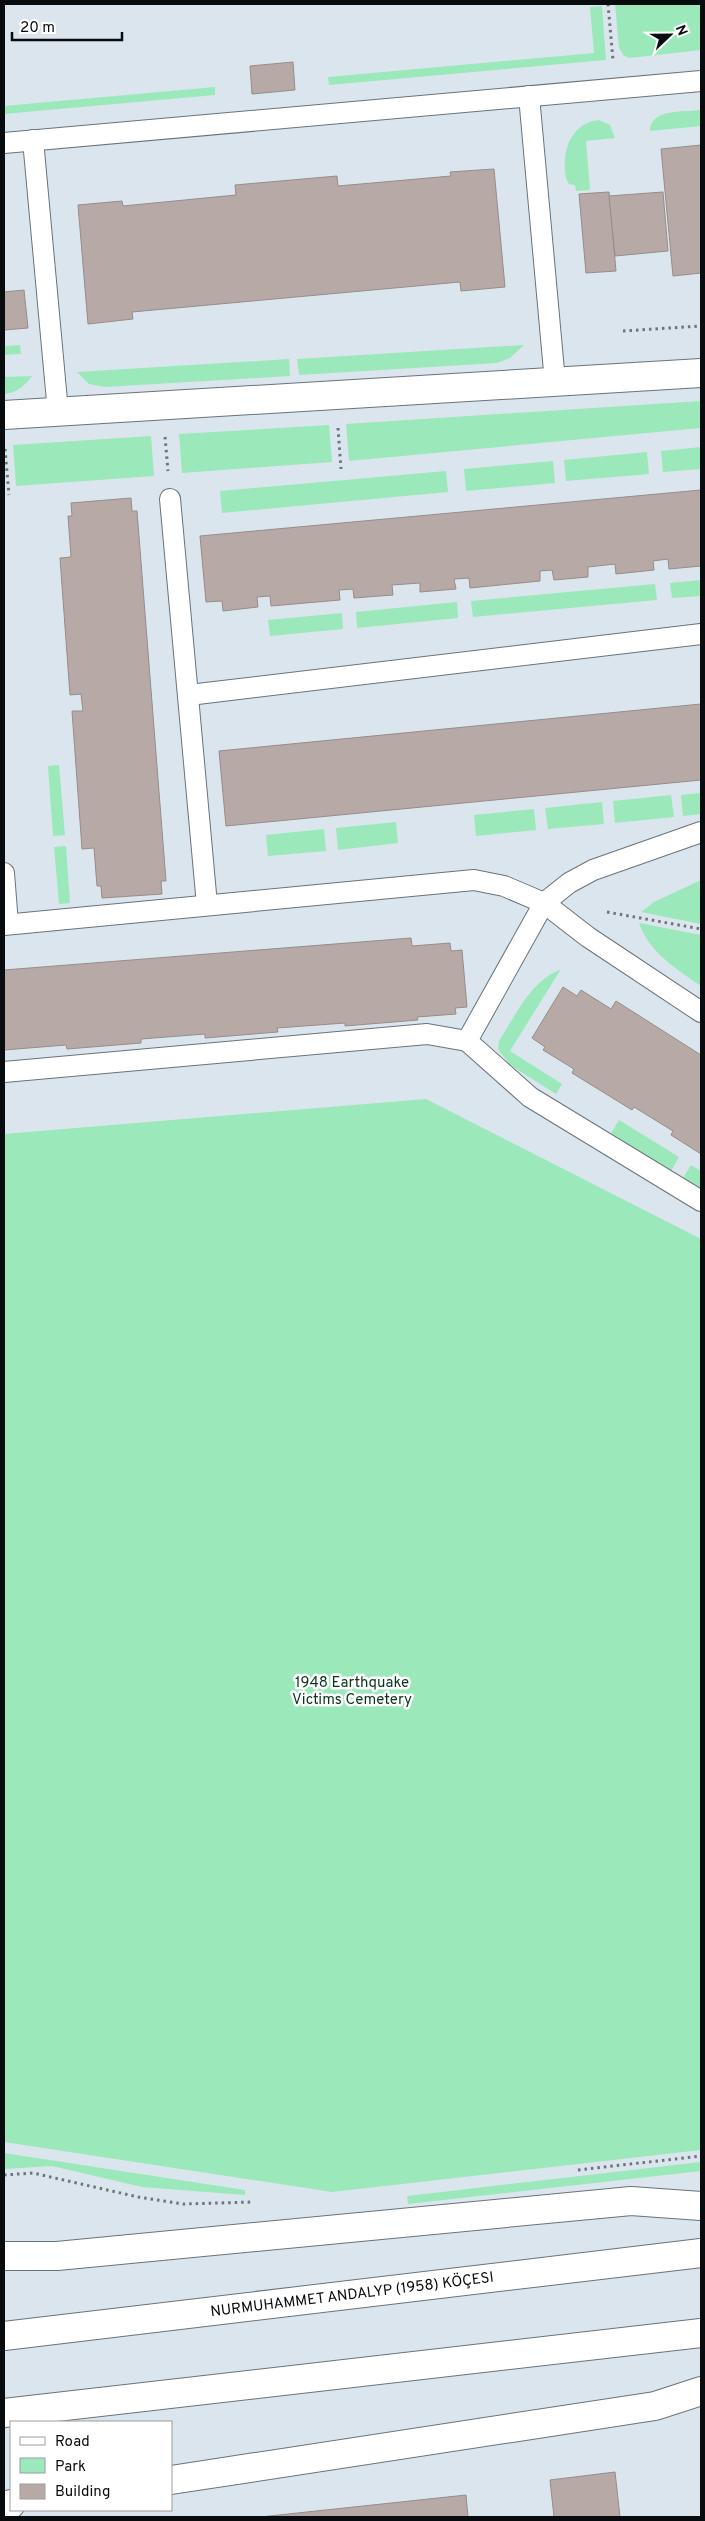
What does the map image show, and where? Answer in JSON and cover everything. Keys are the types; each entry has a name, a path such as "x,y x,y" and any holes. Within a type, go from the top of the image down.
{"main road":[{"path":"4,415 701,373"},
{"path":"4,2256 57,2256 631,2201 701,2206"},
{"name":"NURMUHAMMET ANDALYP (1958) KÖÇESI","path":"4,2336 701,2253"},
{"path":"4,2413 701,2333"},
{"path":"172,2480 655,2406 701,2391"}],"lane":[{"path":"4,143 701,81"},
{"path":"529,96 555,382"},
{"path":"34,140 58,412"},
{"path":"170,499 207,905"},
{"path":"189,695 701,634"},
{"path":"467,1041 544,903 569,883 593,870 701,832"},
{"path":"4,872 6,925 474,880 504,886 544,903 588,937 701,1012"},
{"path":"4,1072 427,1034 467,1041 530,1097 701,1200"}],"path":[{"path":"608,4 614,63"},
{"path":"623,331 701,326"},
{"path":"338,424 341,470"},
{"path":"165,435 168,475"},
{"path":"5,446 9,495"},
{"path":"640,917 701,929"},
{"path":"572,2171 701,2156"},
{"path":"4,2175 33,2173 138,2197 183,2204 258,2201"}],"green space":[{"path":"615,4 701,4 701,50 630,58 624,56 619,48"},
{"path":"602,6 606,60 329,85 328,77 594,53 590,7"},
{"path":"215,87 215,95 4,114 4,106"},
{"path":"701,110 701,126 650,131 656,118 662,115 678,111"},
{"path":"599,120 610,125 615,138 586,141 590,190 576,191 575,185 569,184 565,175 568,144 583,125"},
{"path":"20,345 21,354 4,355 4,346"},
{"path":"524,345 510,358 497,363 299,375 297,359"},
{"path":"289,359 290,376 105,387 89,384 77,372"},
{"path":"32,376 20,388 4,394 4,377"},
{"path":"701,401 701,428 349,461 346,424"},
{"path":"329,425 332,462 182,473 179,434"},
{"path":"151,436 154,476 16,486 13,445"},
{"path":"701,447 701,469 663,472 661,451"},
{"path":"647,452 649,474 566,481 564,460"},
{"path":"553,461 555,483 466,491 464,469"},
{"path":"446,471 448,492 222,513 220,491"},
{"path":"701,580 701,596 672,598 670,583"},
{"path":"655,584 657,600 473,617 471,601"},
{"path":"457,602 458,618 357,628 356,612"},
{"path":"342,613 343,629 270,636 268,620"},
{"path":"59,765 65,835 53,836 48,766"},
{"path":"701,793 701,814 683,816 681,795"},
{"path":"671,795 674,817 615,823 613,801"},
{"path":"602,802 604,824 548,829 545,808"},
{"path":"534,809 536,830 476,836 474,815"},
{"path":"396,822 398,843 338,850 336,828"},
{"path":"324,829 326,851 268,856 266,835"},
{"path":"66,846 70,903 59,904 54,847"},
{"path":"701,880 701,924 641,912 654,902"},
{"path":"639,923 701,935 701,986 656,951 649,943"},
{"path":"561,969 510,1051 562,1084 556,1094 510,1065 498,1049 499,1041 525,999 541,982"},
{"name":"1948 Earthquake Victims Cemetery","path":"426,1099 701,1239 701,2150 332,2192 4,2142 4,1134"},
{"path":"619,1120 679,1157 671,1171 611,1133"},
{"path":"691,1165 701,1171 701,1190 683,1178"},
{"path":"4,2153 245,2190 245,2195 142,2187 52,2166 4,2169"},
{"path":"701,2162 701,2171 408,2204 407,2196"}],"building":[{"path":"293,62 295,90 252,94 250,66"},
{"path":"701,145 701,273 673,276 661,149"},
{"path":"494,169 505,287 461,291 460,282 132,312 133,319 88,324 78,205 122,201 123,206 236,195 235,185 337,176 338,186 451,176 450,172"},
{"path":"609,192 616,271 586,273 579,194"},
{"path":"663,192 668,251 615,256 609,196"},
{"path":"24,290 28,328 4,330 4,292"},
{"path":"701,490 701,566 669,569 668,559 653,561 654,570 616,574 615,564 588,567 588,577 554,580 552,570 540,571 540,581 470,588 469,578 454,579 456,589 420,592 420,583 392,585 393,595 354,598 353,589 339,590 340,600 271,606 270,596 257,597 258,607 223,611 222,601 206,602 200,536"},
{"path":"131,498 132,511 137,511 166,881 161,881 162,894 102,898 101,886 97,886 94,848 82,849 72,711 83,711 81,694 70,695 60,558 71,557 68,516 72,516 71,503"},
{"path":"701,704 701,780 226,826 219,751"},
{"path":"411,938 412,946 450,943 451,951 462,950 467,1007 455,1008 456,1014 417,1017 418,1020 345,1026 345,1023 277,1028 278,1032 205,1038 205,1034 141,1039 141,1043 67,1049 66,1045 4,1050 4,970"},
{"path":"563,987 577,996 581,990 611,1009 616,1001 701,1055 701,1154 671,1135 673,1131 634,1107 632,1110 572,1073 574,1069 543,1050 545,1047 532,1038"},
{"path":"615,2472 620,2517 554,2517 550,2480"},
{"path":"466,2495 468,2517 260,2517"}]}
